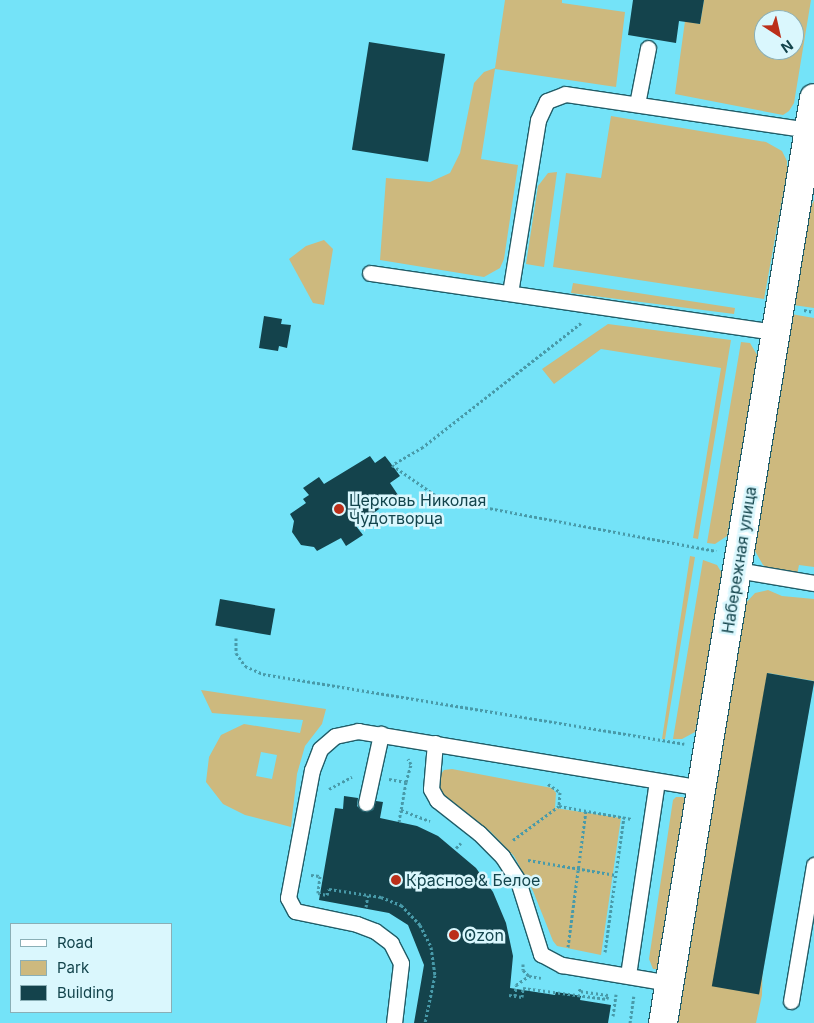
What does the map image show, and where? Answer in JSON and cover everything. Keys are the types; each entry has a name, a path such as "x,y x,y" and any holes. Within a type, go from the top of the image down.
{"street":[{"name":"Набережная улица","path":"663,1023 776,332 809,164 809,130 814,98"}],"lane":[{"path":"637,104 648,48"},
{"path":"510,293 538,120 547,101 565,94 809,130"},
{"path":"370,273 776,332"},
{"path":"739,563 814,583"},
{"path":"394,1023 402,963 391,943 376,931 357,924 296,911 288,898 312,770 320,749 334,736 358,731 381,734 702,788"},
{"path":"366,803 381,734"},
{"path":"435,743 431,789 437,800 479,833 502,856 518,882 541,954 562,965 670,983"},
{"path":"628,975 657,781"},
{"path":"791,1000 814,865"}],"path":[{"path":"597,306 535,361 423,447 392,465 442,499 739,563"},
{"path":"236,638 236,653 245,666 263,674 709,747"},
{"path":"399,822 411,764 402,754"},
{"path":"323,792 361,773 406,782"},
{"path":"544,784 554,786 560,792 559,806"},
{"path":"511,842 559,806 650,822"},
{"path":"401,810 437,826"},
{"path":"562,951 567,952 586,811"},
{"path":"604,958 624,817"},
{"path":"453,838 468,848"},
{"path":"456,848 461,843"},
{"path":"521,859 616,875"},
{"path":"319,883 318,893 321,894"},
{"path":"365,911 368,895"},
{"path":"524,954 523,970 529,976 546,978"},
{"path":"514,996 516,985 529,976"},
{"path":"580,984 589,986"},
{"path":"509,995 522,997 523,988 607,998 608,995 579,991 579,988 616,994"},
{"path":"599,988 618,991 613,1016"},
{"path":"626,992 635,994 630,1023"}],"green space":[{"path":"505,0 562,0 562,3 625,12 616,87 495,69 481,159 518,165 504,259 500,268 484,277 380,260 386,178 430,182 450,173 460,153 474,83 484,72 495,68"},
{"path":"704,0 811,0 804,42 804,10 754,10 754,60 801,60 794,103 789,111 783,115 675,94 685,21 700,24"},
{"path":"611,116 766,142 782,151 787,161 787,172 764,299 553,267 566,173 601,178"},
{"path":"557,172 544,267 526,264 538,186 548,173"},
{"path":"814,200 814,308 793,305 809,211"},
{"path":"324,240 333,249 324,305 313,303 289,259 306,246"},
{"path":"573,283 735,308 734,314 571,293"},
{"path":"791,314 814,318 814,567 799,565 797,575 771,571 763,565 755,551"},
{"path":"608,324 731,340 698,539 693,538 721,368 601,349 554,384 542,369"},
{"path":"741,342 750,343 759,358 727,536 715,544 707,543"},
{"path":"690,556 695,557 665,739 662,739"},
{"path":"703,560 717,565 723,575 695,732 682,739 673,739"},
{"path":"768,590 782,596 814,599 814,681 768,673 762,995 756,1023 678,1023 744,605 755,593"},
{"path":"201,690 326,709 322,724 305,746 297,774 291,827 245,815 223,804 206,782 209,757 221,735 244,724 300,733 303,720 212,713","holes":["261,752 277,755 272,779 256,776"]},
{"path":"452,769 552,788 556,793 555,808 621,818 601,955 557,946 553,941 533,891 514,856 490,831 448,800 439,788 438,778 444,770"},
{"path":"676,797 683,797 686,801 660,969 653,969 649,959 673,800"}],"building":[{"path":"633,0 704,0 700,24 679,21 676,43 628,35"},
{"path":"369,42 445,54 428,162 352,150"},
{"path":"264,316 282,319 281,324 291,325 287,348 279,346 278,351 259,348"},
{"name":"Церковь Николая Чудотворца","path":"370,456 375,463 385,456 400,476 390,483 398,495 356,526 363,535 346,546 341,538 317,551 314,547 301,545 292,532 294,521 290,514 306,503 303,499 309,495 303,488 319,477 324,484"},
{"path":"220,599 275,609 270,635 215,626"},
{"path":"767,673 814,681 814,683 759,995 712,986"},
{"path":"344,796 358,798 357,806 364,812 373,810 376,801 383,802 380,818 417,826 438,836 476,868 493,892 506,923 513,956 510,988 555,995 556,992 581,996 580,1000 611,1005 608,1023 414,1023 424,965 408,925 389,913 319,900 335,808 343,809"}],"place":[{"name":"Церковь Николая Чудотворца","path":"339,509"},
{"name":"Красное & Белое","path":"396,880"},
{"name":"Ozon","path":"454,935"}]}
